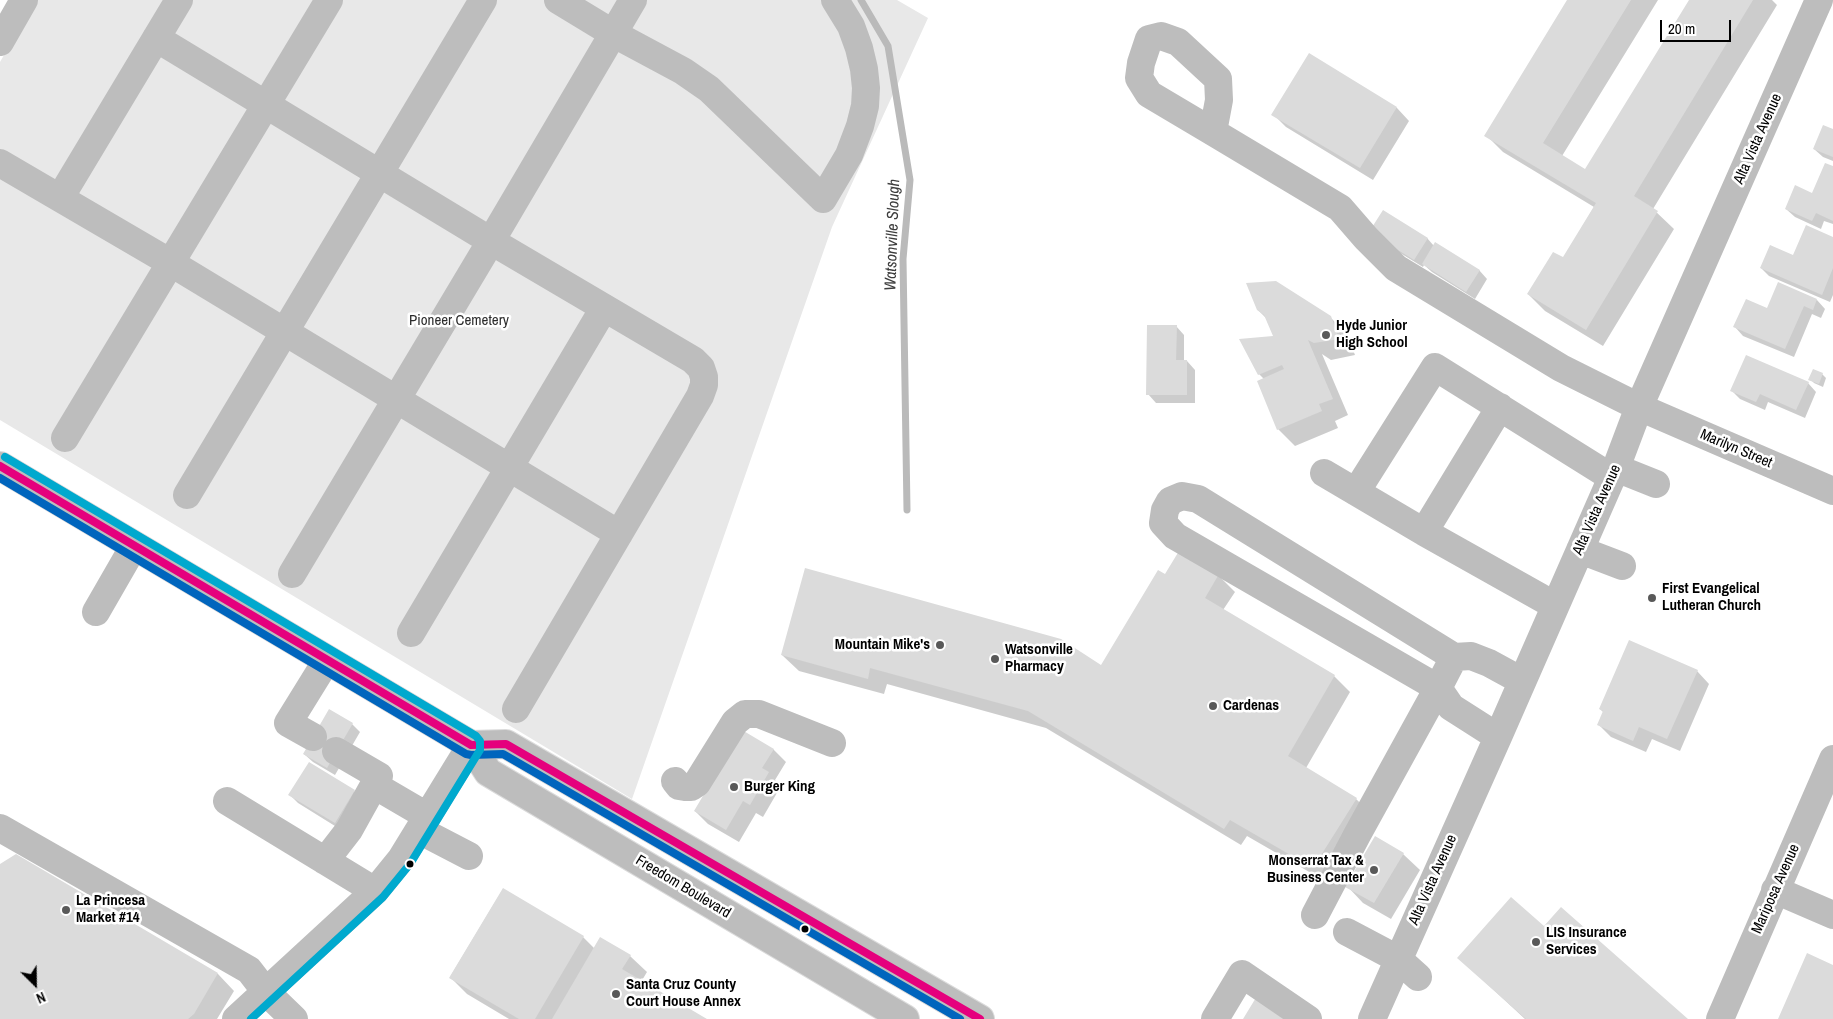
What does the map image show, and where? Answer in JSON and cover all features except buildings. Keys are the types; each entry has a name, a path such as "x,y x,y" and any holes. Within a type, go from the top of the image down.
{"street":[{"path":"0,42 24,0"},
{"path":"60,198 179,0"},
{"path":"65,438 329,0"},
{"path":"187,495 483,0"},
{"path":"558,0 614,34 683,71 709,89 823,199 849,155 860,126 866,88 859,48 851,26 836,0"},
{"path":"292,574 491,242 633,0"},
{"name":"Alta Vista Avenue","path":"1372,1019 1580,550 1614,472 1639,407 1820,0"},
{"path":"156,38 491,242 693,360 701,368 704,376 704,385 700,396 516,709"},
{"name":"Marilyn Street","path":"1213,132 1340,208 1396,268 1561,368 1639,407 1833,491"},
{"path":"0,163 620,534"},
{"path":"411,633 604,308"},
{"path":"1356,492 1435,367 1500,407 1614,472 1656,484"},
{"path":"1424,532 1500,407"},
{"name":"Freedom Boulevard","path":"0,466 471,745 488,772 905,1019"},
{"path":"1324,473 1554,606"},
{"path":"1498,737 1450,707 1438,688 1175,536 1164,523 1165,510 1170,501 1182,496 1198,499 1454,657 1471,656 1489,662 1522,681"},
{"path":"96,612 134,546"},
{"path":"1580,550 1622,566"},
{"path":"1315,915 1454,657"},
{"path":"313,737 288,723 327,660"},
{"path":"675,781 679,786 685,788 697,783 735,722 745,714 759,714 832,742"},
{"path":"236,1019 375,891 401,858 471,745 506,744 980,1019"},
{"path":"326,861 349,830 379,776 336,751"},
{"name":"Mariposa Avenue","path":"1720,1019 1832,762"},
{"path":"374,785 469,856"},
{"path":"227,801 375,891"},
{"path":"0,828 249,970 266,992 294,1019"},
{"path":"1775,890 1833,915"},
{"path":"1347,932 1398,959 1418,977"},
{"path":"1215,1019 1242,974 1308,1019"}],"green space":[{"name":"Pioneer Cemetery","path":"36,0 897,0 928,18 832,227 632,799 0,420 0,62"}],"waterway":[{"name":"Watsonville Slough","path":"861,0 888,46 910,180 903,259 907,510"}],"transit line":[{"path":"5,457 476,736 480,741 480,750 410,864 383,897 251,1019"},
{"path":"0,466 471,745 506,744 980,1019"},
{"path":"0,478 466,754 503,754 960,1019"}],"place":[{"name":"Hyde Junior High School","path":"1326,335"},
{"name":"First Evangelical Lutheran Church","path":"1652,598"},
{"name":"Mountain Mike's","path":"940,645"},
{"name":"Watsonville Pharmacy","path":"995,659"},
{"name":"Cardenas","path":"1213,706"},
{"name":"Burger King","path":"734,787"},
{"name":"Monserrat Tax & Business Center","path":"1374,870"},
{"name":"La Princesa Market #14","path":"66,910"},
{"name":"LIS Insurance Services","path":"1536,942"},
{"name":"Santa Cruz County Court House Annex","path":"616,994"}]}
